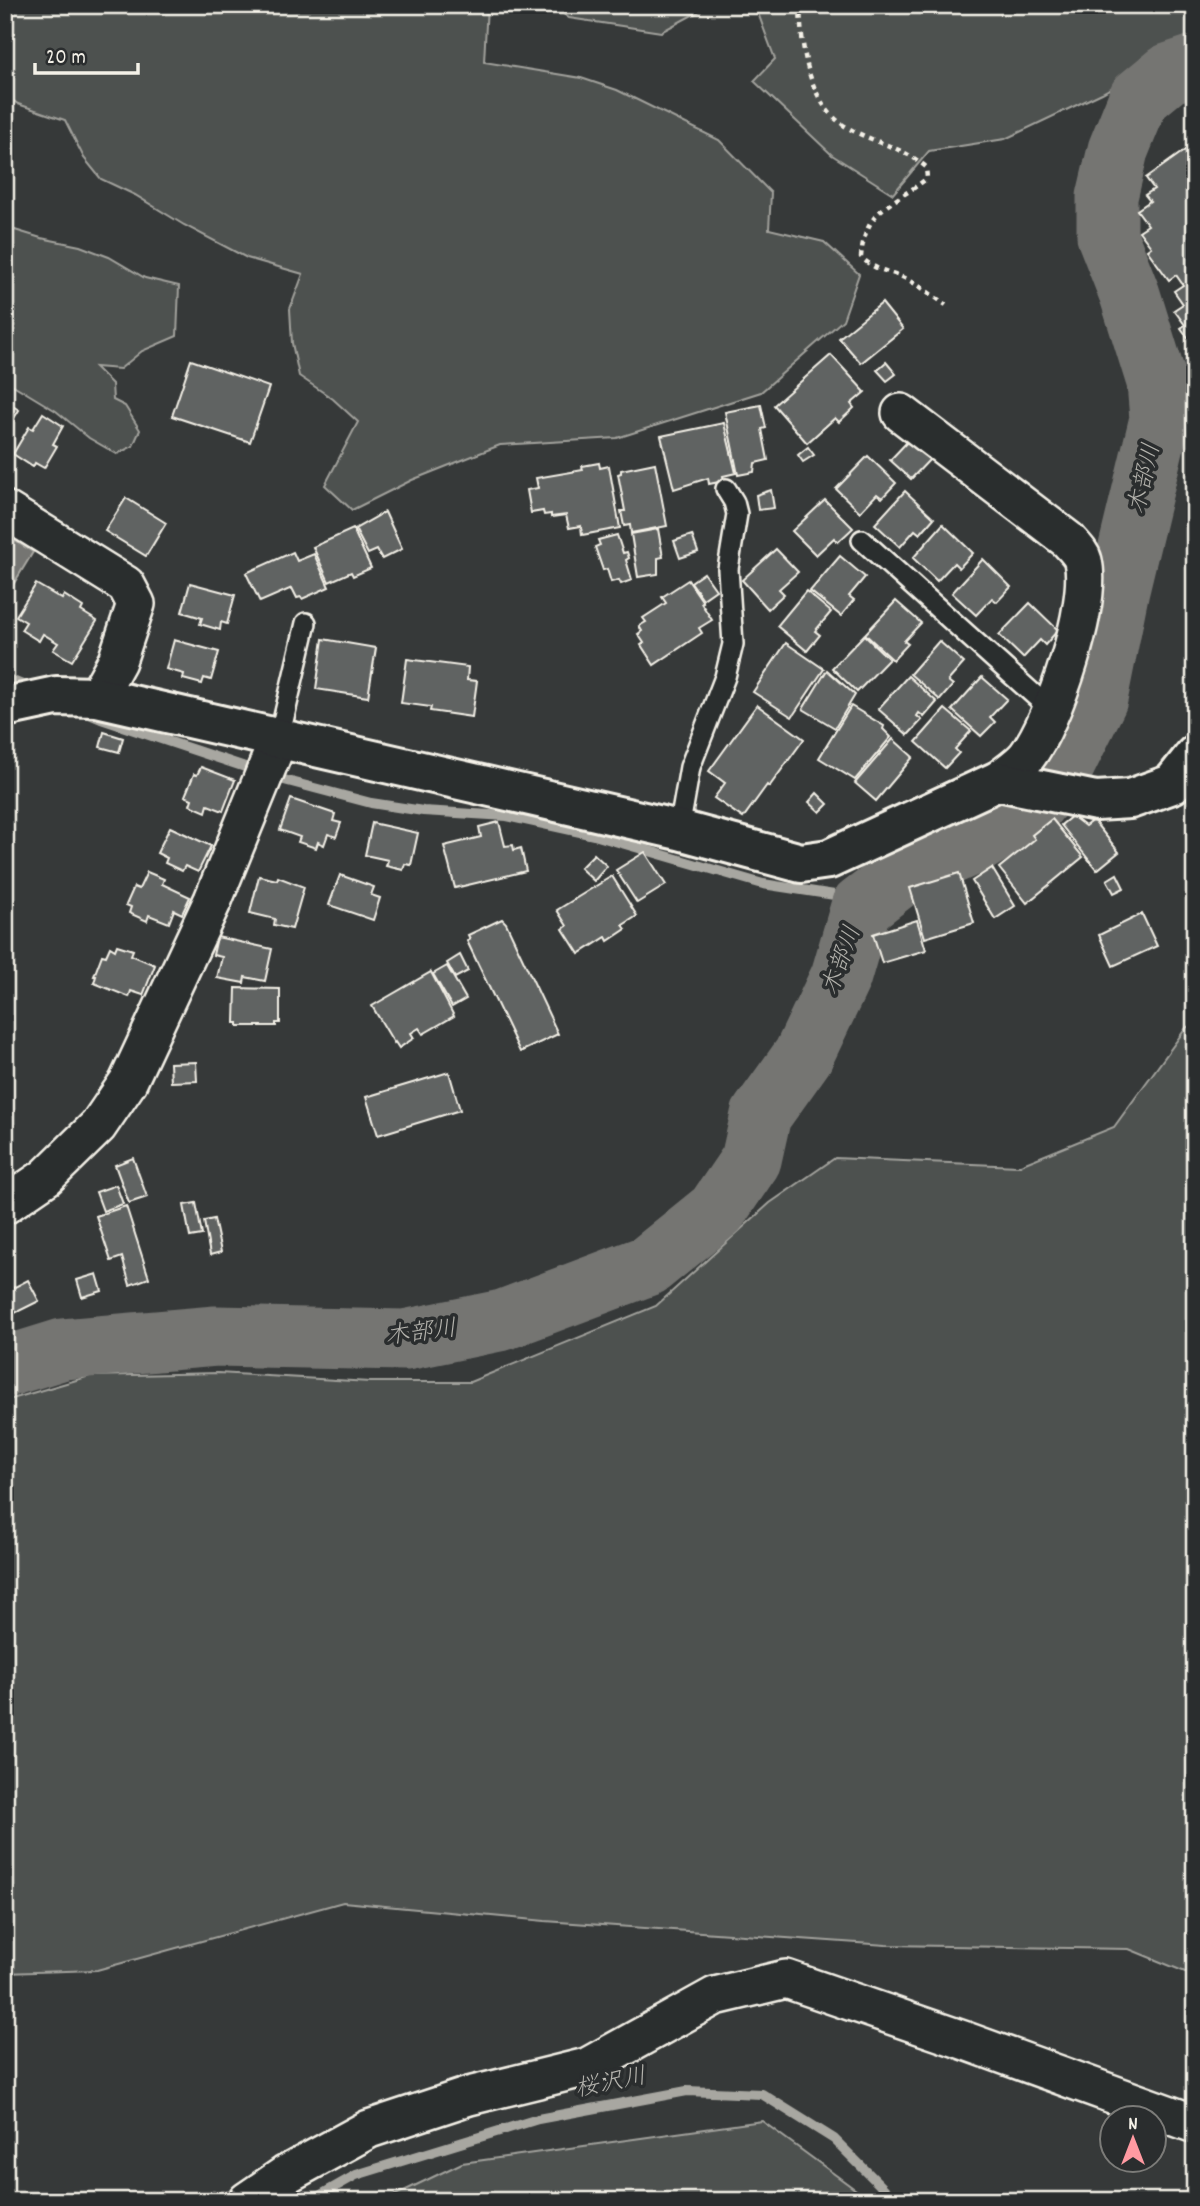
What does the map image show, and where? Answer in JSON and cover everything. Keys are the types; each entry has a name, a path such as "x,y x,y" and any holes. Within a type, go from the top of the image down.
{"street":[{"path":"5,707 56,696 97,697 679,830 801,863 828,859 998,781 1027,756 1051,710 1072,655 1083,600 1083,558 1068,540 901,413"},
{"path":"5,510 126,585 136,604 117,661 97,697"},
{"path":"5,1205 46,1177 98,1126 128,1082 213,900 279,738"},
{"path":"998,781 1096,801 1130,799 1172,784 1195,755"},
{"path":"247,2201 285,2175 369,2129 469,2096 587,2067 715,1996 786,1979 1195,2124"}],"lane":[{"path":"679,830 690,767 725,677 733,644 728,569 737,514 726,489"},
{"path":"862,540 1051,710"},
{"path":"279,738 306,623"}],"path":[{"path":"800,5 806,63 828,112 848,129 902,150 926,167 927,178 880,211 863,238 861,257 872,268 898,275 946,305"}],"shaded area":[{"path":"5,5 487,5 484,62 581,78 617,90 719,140 771,193 769,229 824,242 859,274 843,320 761,392 617,438 500,445 412,480 352,510 325,485 358,422 333,399 299,376 292,343 290,309 303,274 247,258 184,225 135,195 101,179 84,158 65,120 18,104 5,95"},
{"path":"551,5 711,5 661,32 569,18"},
{"path":"755,5 1195,5 1195,45 1185,47 1102,93 1005,139 929,151 893,194 832,155 754,81 775,59"},
{"path":"5,227 80,246 109,257 145,278 179,286 177,336 142,351 120,369 95,367 112,384 113,400 125,406 140,430 133,446 117,454 89,438 56,411 5,380"},
{"path":"5,535 33,552 5,598"},
{"path":"1195,1022 1195,1976 1129,1949 886,1945 545,1921 343,1902 97,1970 5,1973 5,1401 90,1376 218,1373 370,1382 470,1382 656,1306 770,1203 835,1158 1018,1166 1114,1127 1186,1028"},
{"path":"762,2121 871,2201 383,2201 462,2163"}],"building":[{"path":"1195,143 1195,347 1181,328 1185,325 1174,310 1183,304 1174,291 1183,285 1176,275 1169,280 1147,250 1151,247 1139,231 1148,225 1137,210 1150,201 1145,195 1154,189 1146,178"},
{"path":"882,303 903,329 861,363 839,338"},
{"path":"831,355 865,392 851,404 854,408 839,422 835,418 807,443 774,405"},
{"path":"191,360 269,387 250,442 172,416"},
{"path":"886,362 896,374 887,381 877,370"},
{"path":"5,397 19,410 5,433"},
{"path":"761,405 768,460 755,463 754,472 738,475 725,412"},
{"path":"43,413 63,426 53,444 57,446 44,468 35,463 33,467 13,454 29,427 33,429"},
{"path":"724,423 736,473 723,476 724,481 709,484 708,478 674,489 661,436"},
{"path":"910,439 931,458 911,479 890,460"},
{"path":"808,447 814,455 803,462 798,455"},
{"path":"868,456 896,483 882,498 877,494 860,512 836,489"},
{"path":"599,463 600,468 609,466 620,528 582,535 581,526 569,528 566,515 551,517 551,514 544,515 543,511 531,513 527,490 538,488 536,478 583,470 582,466"},
{"path":"655,463 667,526 631,533 630,525 624,526 621,511 625,511 618,474 621,470"},
{"path":"771,490 774,508 758,510 756,495"},
{"path":"905,491 934,518 920,534 915,530 900,547 875,524"},
{"path":"126,498 166,523 146,556 105,531"},
{"path":"825,500 853,528 838,542 834,538 816,555 792,531"},
{"path":"385,512 402,549 382,559 377,550 368,554 355,529"},
{"path":"943,524 973,553 959,568 954,563 937,581 913,558"},
{"path":"353,529 371,568 353,576 351,572 329,582 313,547"},
{"path":"658,529 663,557 658,558 658,574 638,577 631,534"},
{"path":"617,535 623,553 627,552 629,558 626,560 632,580 621,584 619,580 611,582 607,569 603,570 595,547 600,545 598,540"},
{"path":"692,535 698,552 680,558 674,541"},
{"path":"776,549 798,572 779,589 784,594 768,609 742,580"},
{"path":"293,552 297,561 314,554 329,587 302,599 297,598 292,588 260,602 246,573"},
{"path":"840,556 865,577 849,596 854,600 841,616 810,591"},
{"path":"983,559 1011,587 997,602 992,598 976,615 952,593"},
{"path":"704,573 716,590 703,599 691,582"},
{"path":"688,580 712,620 699,628 702,633 654,665 641,645 644,643 638,634 642,631 639,626 646,622 643,618 666,603 662,597"},
{"path":"190,583 235,595 227,624 221,622 220,630 200,624 202,618 182,612"},
{"path":"36,584 62,599 64,595 83,607 81,611 97,621 72,661 53,650 58,643 43,634 39,641 21,630 26,622 16,616"},
{"path":"806,591 831,612 815,631 820,635 807,651 777,626"},
{"path":"896,601 921,623 904,641 908,644 893,660 865,634"},
{"path":"1030,603 1058,630 1045,645 1040,640 1023,658 999,635"},
{"path":"864,635 889,659 857,692 832,668"},
{"path":"323,639 376,648 368,697 316,689"},
{"path":"174,640 219,652 211,680 204,678 202,684 183,679 184,674 166,669"},
{"path":"939,641 964,663 948,681 953,685 940,700 910,674"},
{"path":"786,643 824,669 792,717 753,692"},
{"path":"407,659 468,667 467,680 477,681 472,717 430,711 431,707 401,703"},
{"path":"827,670 855,695 835,728 803,709"},
{"path":"908,676 937,702 924,717 919,713 917,716 922,720 908,735 878,709"},
{"path":"982,677 1007,699 990,717 995,722 981,736 952,710"},
{"path":"757,705 804,739 743,818 714,798 725,783 709,771"},
{"path":"851,706 884,726 883,729 891,737 855,780 819,758"},
{"path":"945,709 971,731 955,749 959,753 945,768 916,742"},
{"path":"104,732 123,738 119,752 100,747"},
{"path":"893,739 913,757 876,801 855,783"},
{"path":"201,767 235,780 223,811 208,805 206,812 190,805 192,799 185,796 194,774 197,775"},
{"path":"817,793 828,804 820,812 809,802"},
{"path":"291,799 335,814 333,821 341,823 336,837 328,834 324,845 318,842 316,848 298,842 300,837 280,830"},
{"path":"1072,816 1085,826 1093,820 1119,852 1097,870 1061,825"},
{"path":"1052,819 1083,857 1027,903 999,868 1035,839 1032,835"},
{"path":"499,822 505,846 513,845 514,850 521,848 526,871 455,888 444,846 481,837 479,827"},
{"path":"372,823 418,833 411,865 405,864 403,870 386,866 388,860 365,855"},
{"path":"170,827 211,846 198,872 185,866 182,871 165,863 167,858 157,853"},
{"path":"645,852 666,885 637,903 616,870"},
{"path":"594,854 607,866 594,881 580,868"},
{"path":"992,868 1015,906 995,919 972,881"},
{"path":"147,872 164,879 162,884 190,897 182,914 174,910 169,923 149,915 147,921 129,913 131,907 126,905 134,887 139,889"},
{"path":"959,873 974,923 925,938 910,888"},
{"path":"1117,874 1124,888 1114,893 1107,880"},
{"path":"340,875 374,887 371,895 380,898 373,920 329,905"},
{"path":"259,876 277,880 278,877 304,887 292,929 274,925 275,919 250,913"},
{"path":"612,876 637,916 623,925 626,929 608,941 606,937 579,954 563,929 567,926 557,910"},
{"path":"1142,914 1157,946 1113,966 1099,935"},
{"path":"502,919 558,1034 520,1052 467,941 470,939 468,935"},
{"path":"917,920 926,950 882,963 873,934"},
{"path":"217,937 272,949 265,981 245,977 244,983 217,978 222,957 213,955"},
{"path":"117,945 133,950 131,955 155,965 143,995 131,991 129,997 94,983 102,955 106,956 110,947 115,950"},
{"path":"460,955 468,971 455,978 447,963"},
{"path":"447,966 466,999 452,1007 433,974"},
{"path":"431,972 454,1016 423,1034 419,1028 411,1033 414,1038 399,1048 372,1006"},
{"path":"236,988 280,989 280,1023 276,1023 276,1026 238,1026 238,1023 235,1023"},
{"path":"196,1062 197,1081 171,1082 170,1063"},
{"path":"449,1072 460,1110 378,1135 366,1097"},
{"path":"133,1158 147,1197 129,1203 115,1165"},
{"path":"116,1185 123,1204 103,1211 96,1192"},
{"path":"196,1203 202,1235 190,1237 184,1205"},
{"path":"126,1206 149,1278 130,1285 122,1257 111,1261 96,1216"},
{"path":"214,1219 221,1252 210,1255 204,1221"},
{"path":"97,1274 102,1291 82,1297 77,1280"},
{"path":"28,1280 39,1301 9,1316 5,1308 5,1292"}],"waterway":[{"name":"木部川","path":"5,1367 63,1349 216,1336 405,1340 503,1320 649,1265 717,1210 751,1160 761,1115 803,1056 841,976 861,907 900,877 980,841 1028,812 1062,770 1097,699 1119,589 1160,419 1157,382 1130,295 1107,236 1107,197 1118,150 1139,98 1168,74 1195,65"},
{"path":"5,678 32,689"},
{"path":"82,711 284,780 371,803 423,811 507,816 594,835 763,884 841,896 861,907"},
{"name":"桜沢川","path":"310,2201 356,2175 538,2119 687,2091 762,2094 834,2139 896,2201"}]}
